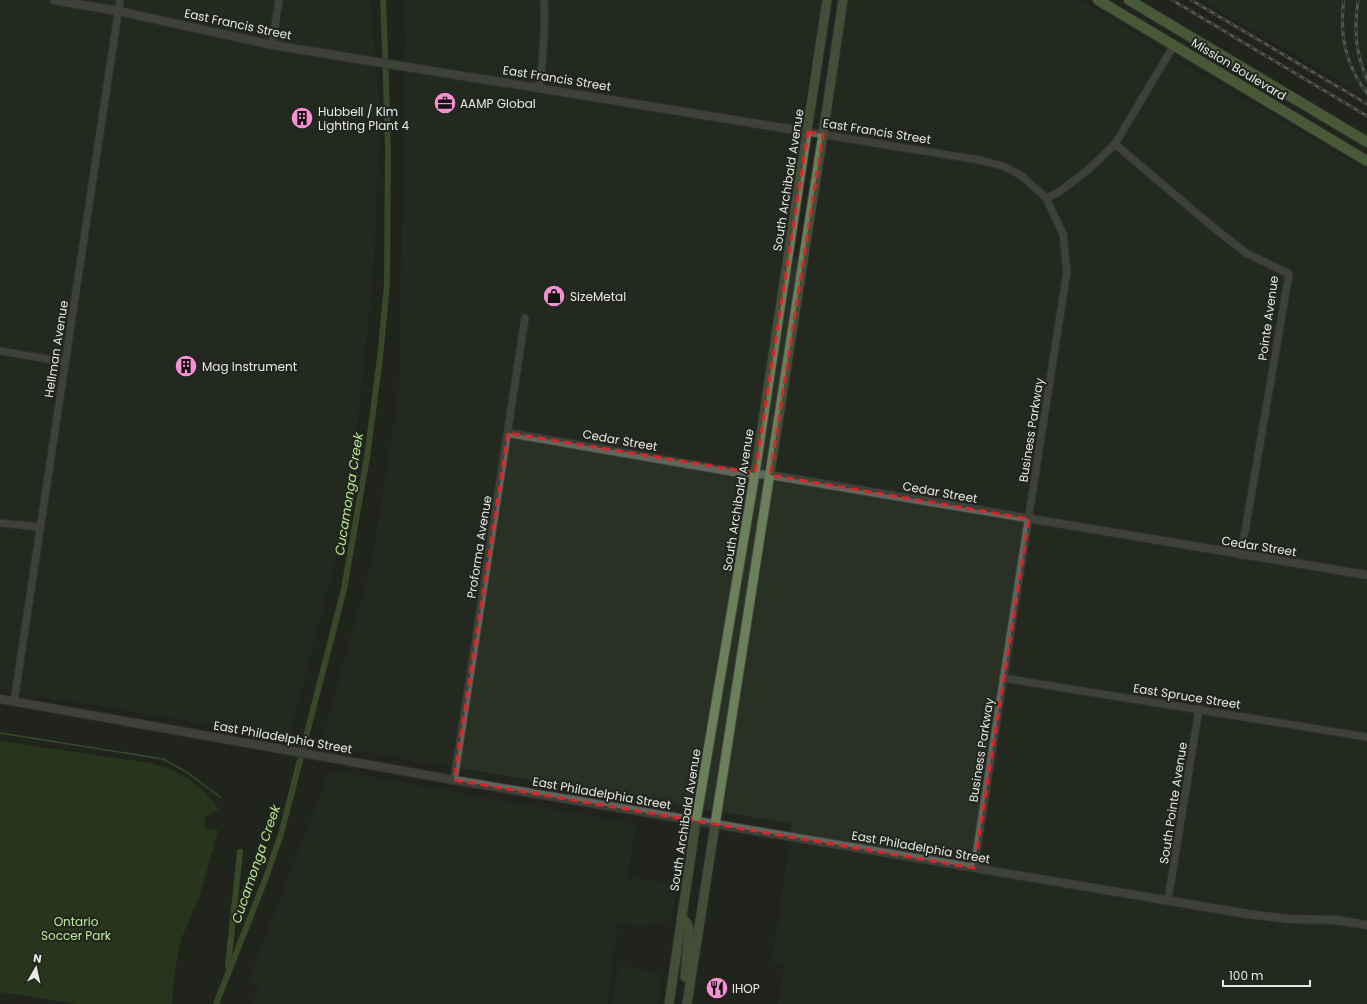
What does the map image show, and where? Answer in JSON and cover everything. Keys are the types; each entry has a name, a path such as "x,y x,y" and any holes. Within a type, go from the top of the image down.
{"main road":[{"name":"South Archibald Avenue","path":"668,1004 696,821 755,473 827,0"},
{"path":"686,1004 770,475 843,0"},
{"name":"Mission Boulevard","path":"1098,0 1367,161"},
{"name":"Mission Boulevard","path":"1129,0 1367,142"},
{"path":"682,918 687,923 689,929 684,989 686,1004"}],"street":[{"name":"East Francis Street","path":"54,0 118,11 272,45 979,160 1004,166 1022,176 1046,198"},
{"name":"Hellman Avenue","path":"14,702 120,0"},
{"path":"272,45 279,0"},
{"path":"539,88 543,61 545,23 544,0"},
{"path":"1046,198 1059,192 1088,170 1115,144 1174,45"},
{"name":"Pointe Avenue","path":"1115,144 1208,223 1246,253 1288,274 1241,555"},
{"name":"Business Parkway","path":"974,868 1067,271 1063,234 1046,198"},
{"name":"Proforma Avenue","path":"454,780 525,318"},
{"path":"0,351 65,362"},
{"name":"Cedar Street","path":"508,434 740,473 770,475 1367,575"},
{"path":"0,523 40,527"},
{"name":"East Spruce Street","path":"1003,678 1367,736"},
{"name":"East Philadelphia Street","path":"0,699 454,780 974,868 1278,918 1326,919 1367,926"},
{"name":"South Pointe Avenue","path":"1168,900 1199,710"}],"highlighted area":[{"path":"808,132 823,134 770,475 1029,519 974,868 454,780 508,433 755,473"}],"shaded area":[{"path":"0,0 370,0 380,113 373,275 348,510 289,737 0,690"},
{"path":"403,0 821,0 780,255 809,259 849,0 1081,0 1178,60 1367,171 1367,1004 778,1004 784,965 772,963 792,824 321,745 372,562 399,392 406,34"},
{"path":"1201,0 1367,0 1367,97"},
{"path":"330,770 636,824 627,877 677,885 671,920 644,927 618,923 607,1004 252,1004 259,986 248,982"},
{"path":"621,966 657,972 661,976 659,997 655,1004 613,1004 618,968"}],"green space":[{"name":"Ontario Soccer Park","path":"0,741 162,766 181,774 197,785 219,809 205,817 205,829 218,830 200,895 181,939 174,976 172,1004 75,1004 0,992"}],"waterway":[{"name":"Cucamonga Creek","path":"216,1004 265,880 281,834 344,589 367,457 380,358 387,284 388,149 383,0"},
{"path":"0,733 163,759 188,773 220,797"},
{"name":"Cucamonga Creek","path":"228,966 240,852"}],"railway":[{"path":"1172,0 1367,116"},
{"path":"1191,0 1367,104"},
{"path":"1344,0 1343,25 1346,49 1354,72 1367,93"},
{"path":"1358,0 1356,40 1367,80"}],"place":[{"name":"AAMP Global","path":"445,103"},
{"name":"Hubbell / Kim Lighting Plant 4","path":"302,118"},
{"name":"SizeMetal","path":"554,296"},
{"name":"Mag Instrument","path":"186,366"},
{"name":"IHOP","path":"717,988"}]}
